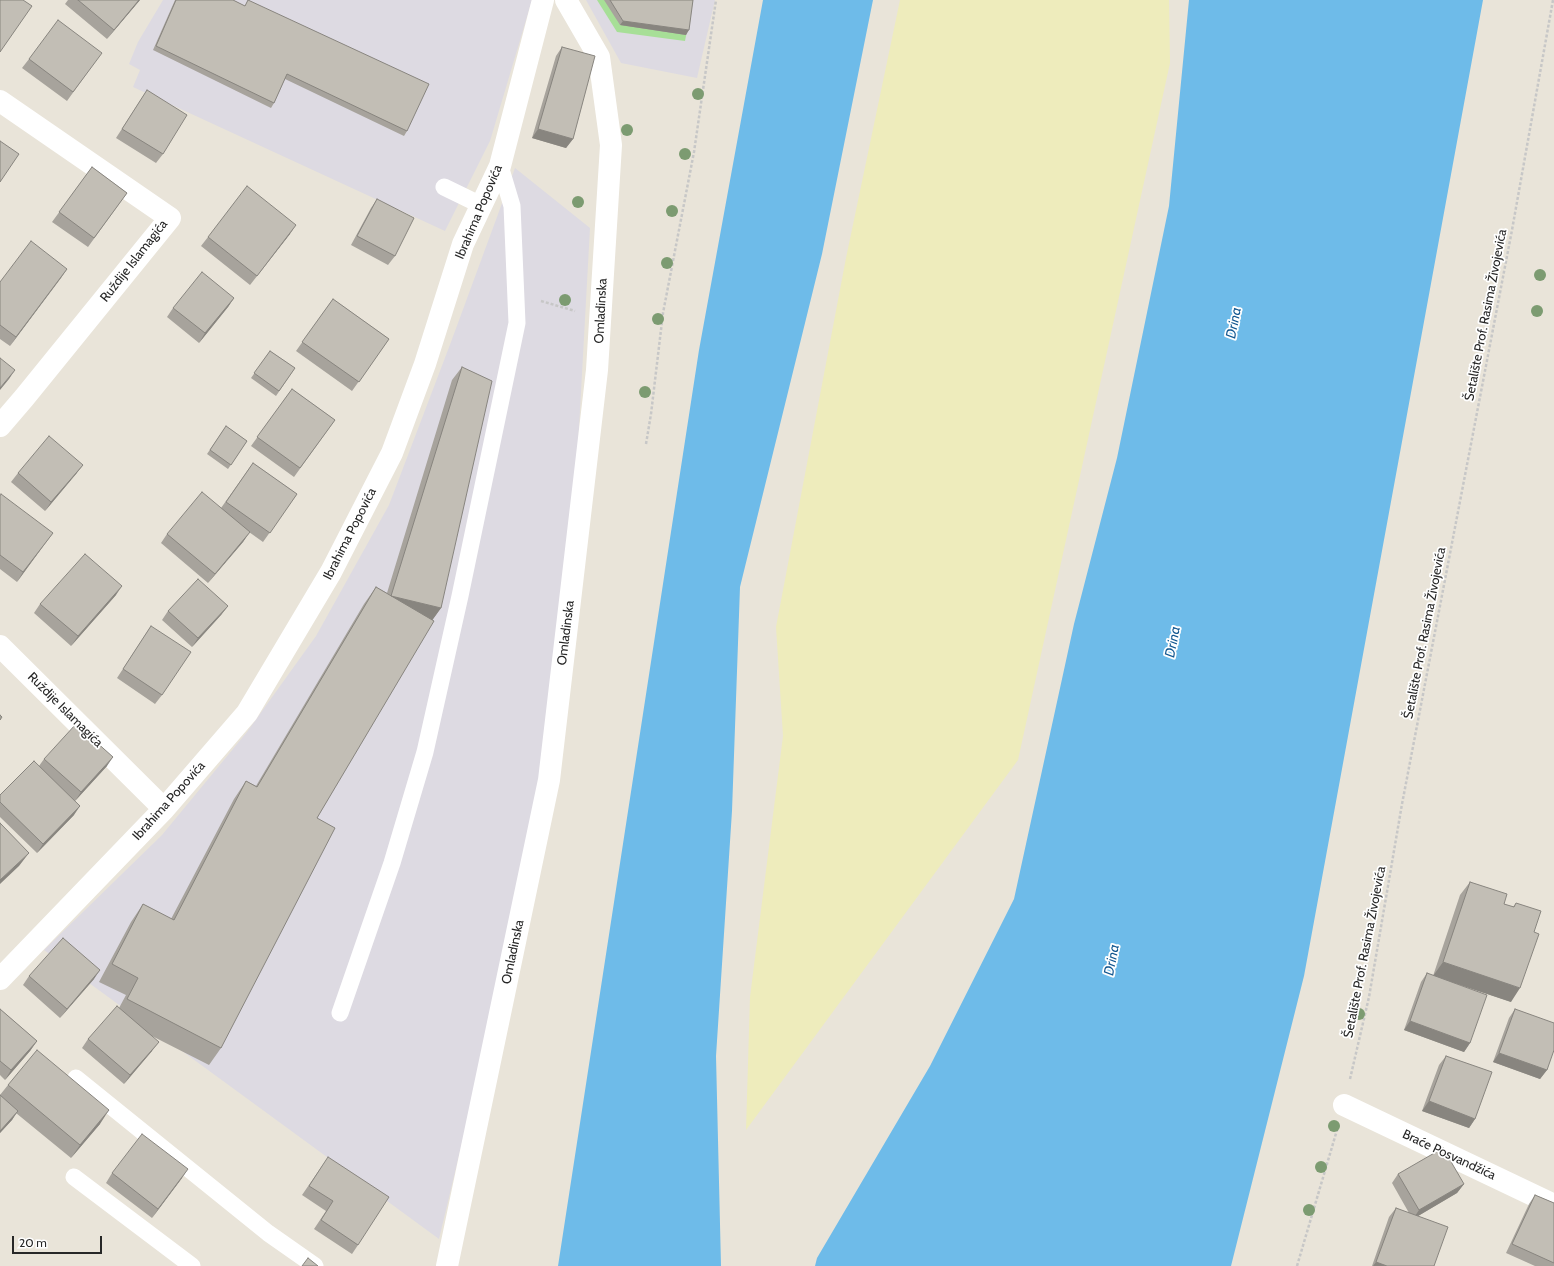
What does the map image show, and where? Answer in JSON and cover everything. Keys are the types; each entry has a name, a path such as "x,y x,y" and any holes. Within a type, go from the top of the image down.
{"street":[{"name":"Ibrahima Popovića","path":"0,979 164,809 247,713 331,572 392,453 425,364 463,244 500,166 543,0"},
{"name":"Omladinska","path":"447,1266 549,780 597,370 611,145 599,57 566,0"},
{"name":"Ruždije Islamagića","path":"0,101 170,218 0,426"},
{"name":"Ruždije Islamagića","path":"0,646 164,809"},
{"name":"Braće Posvandžića","path":"1344,1105 1554,1205"}],"lane":[{"path":"340,1013 392,862 425,752 516,323 512,206 500,166"},
{"path":"444,187 481,205"},
{"path":"76,1078 268,1233 315,1266"},
{"path":"74,1177 192,1266"}],"path":[{"path":"646,444 663,313 694,152 716,0"},
{"name":"Šetalište Prof. Rasima Živojevića","path":"1297,1266 1344,1105 1369,997 1402,804 1509,246 1553,0"},
{"path":"516,293 600,318"}],"shaded area":[{"path":"163,0 532,0 490,141 445,231 133,87 140,70 129,64 138,42"},
{"path":"586,0 715,0 697,78 621,63"},
{"path":"515,168 590,228 574,519 558,688 467,1122 439,1239 44,950 162,835 247,732 316,636 389,505"}],"green space":[{"path":"597,0 693,0 685,41 617,32"}],"sand":[{"path":"900,0 1169,0 1170,63 1018,760 746,1130 750,997 783,736 776,627 846,258"}],"water":[{"path":"763,0 873,0 822,254 740,587 732,811 716,1056 721,1266 558,1266 699,350"},
{"name":"Drina","path":"1189,0 1483,0 1304,976 1231,1266 815,1266 817,1258 930,1066 1014,899 1074,624 1117,458 1169,206"}],"building":[{"path":"0,0 23,0 32,6 0,52"},
{"path":"78,0 139,0 114,30"},
{"path":"176,0 233,0 245,6 248,0 429,84 407,131 287,74 274,103 156,46"},
{"path":"610,0 693,0 689,30 623,21"},
{"path":"58,20 102,53 73,92 29,59"},
{"path":"562,47 595,56 573,139 538,129"},
{"path":"147,90 187,115 163,154 122,129"},
{"path":"0,141 19,154 0,182"},
{"path":"92,167 127,193 94,238 59,212"},
{"path":"247,186 296,225 257,276 208,237"},
{"path":"377,199 414,218 395,256 357,236"},
{"path":"31,241 67,269 16,337 0,325 0,282"},
{"path":"202,272 234,298 205,333 173,308"},
{"path":"333,299 389,339 359,382 302,342"},
{"path":"270,351 295,368 279,391 254,373"},
{"path":"0,358 15,370 0,388"},
{"path":"462,367 492,381 441,608 391,596"},
{"path":"292,389 335,420 300,468 257,437"},
{"path":"226,426 247,441 231,465 210,450"},
{"path":"49,436 83,465 51,502 18,473"},
{"path":"253,463 297,494 270,533 226,502"},
{"path":"202,492 250,532 215,574 167,534"},
{"path":"1,494 53,533 23,572 0,555"},
{"path":"85,554 122,586 78,636 40,604"},
{"path":"198,579 228,606 198,638 168,611"},
{"path":"376,587 434,621 317,818 335,828 221,1048 127,999 138,978 112,964 143,904 174,920 246,781 257,787"},
{"path":"151,626 191,652 162,695 123,669"},
{"path":"76,724 113,757 81,792 44,759"},
{"path":"34,761 80,806 43,844 0,802 0,795"},
{"path":"0,823 29,853 0,880"},
{"path":"1470,882 1507,894 1504,904 1514,907 1516,903 1541,911 1534,932 1539,934 1520,988 1443,962"},
{"path":"63,938 100,970 67,1009 29,976"},
{"path":"1427,973 1487,995 1470,1043 1410,1021"},
{"path":"117,1006 159,1042 130,1075 88,1039"},
{"path":"0,1009 37,1041 11,1070 0,1061"},
{"path":"1515,1009 1554,1023 1554,1050 1547,1070 1499,1053"},
{"path":"37,1050 109,1110 80,1145 8,1085"},
{"path":"1446,1056 1492,1072 1475,1119 1429,1101"},
{"path":"0,1095 18,1111 0,1131"},
{"path":"142,1134 188,1169 158,1209 112,1173"},
{"path":"1443,1148 1464,1184 1419,1210 1398,1174"},
{"path":"328,1157 389,1197 358,1245 321,1220 333,1201 309,1186"},
{"path":"1535,1195 1554,1203 1554,1263 1512,1244"},
{"path":"1396,1208 1448,1227 1434,1266 1387,1266 1376,1262"},
{"path":"308,1258 318,1266 302,1266"}]}
